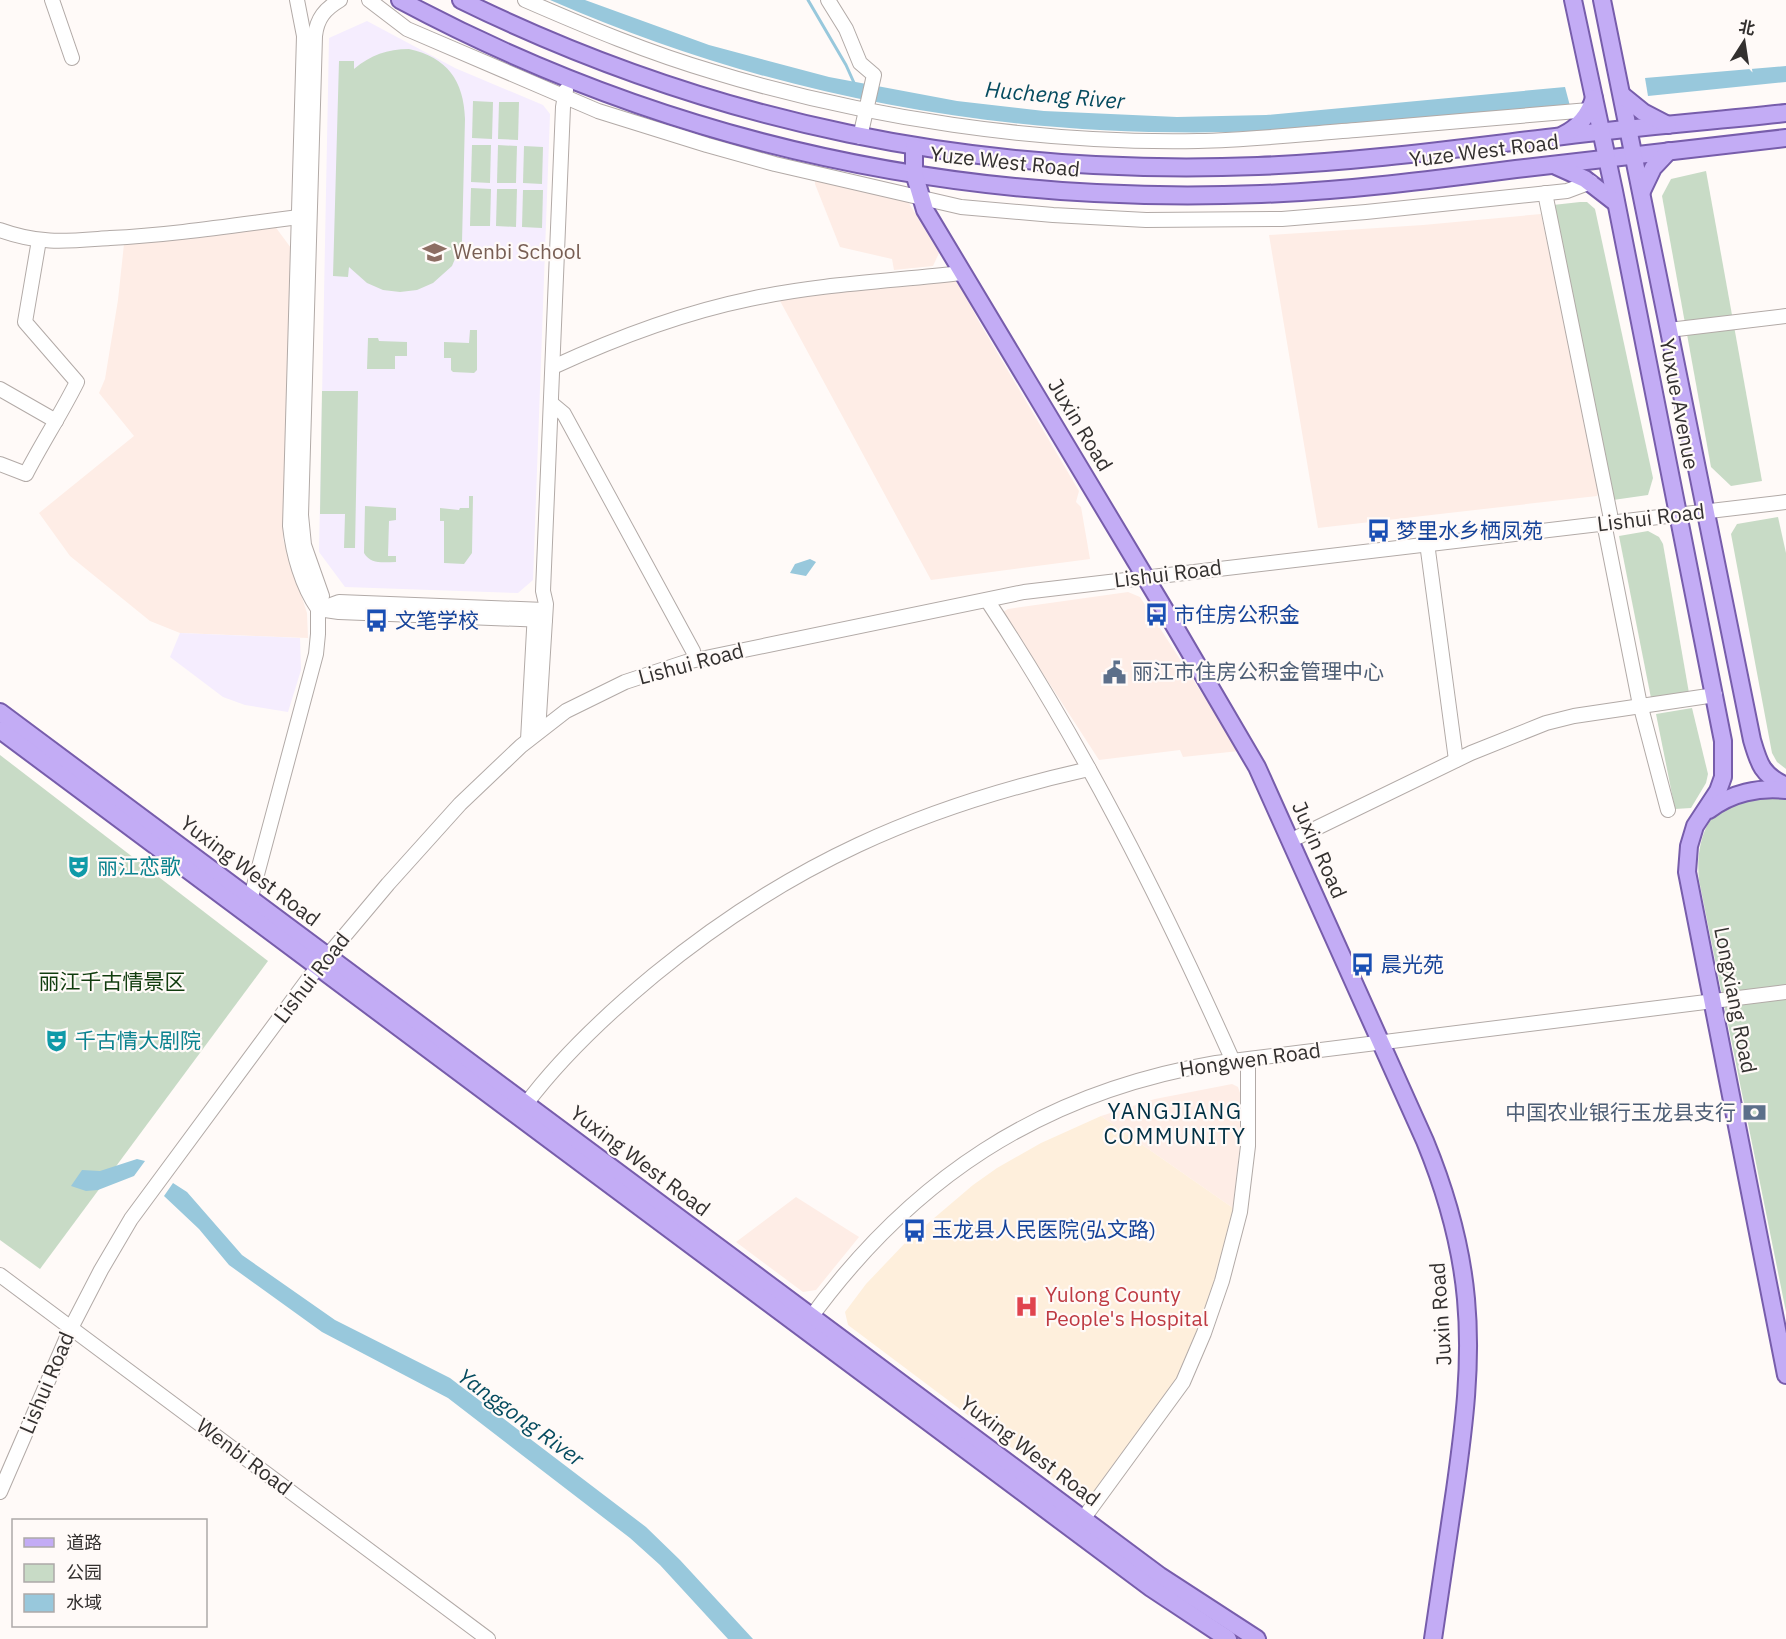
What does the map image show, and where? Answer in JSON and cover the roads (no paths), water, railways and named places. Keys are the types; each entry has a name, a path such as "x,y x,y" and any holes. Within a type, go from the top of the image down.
{"main road":[{"name":"Yuze West Road","path":"400,0 475,38 569,79 656,111 766,144 836,161 985,185 1076,192 1225,195 1350,188 1786,138"},
{"name":"Yuze West Road","path":"460,0 566,48 654,81 764,115 918,148 1068,164 1213,167 1348,161 1786,113"},
{"name":"Yuxue Avenue","path":"1573,0 1592,104 1607,158 1724,741 1724,771 1718,791 1703,814"},
{"name":"Yuxue Avenue","path":"1602,0 1754,748 1759,763 1767,775 1786,788"},
{"path":"1622,95 1643,112 1669,125"},
{"path":"1562,136 1574,129 1592,104"},
{"name":"Juxin Road","path":"918,148 925,210 1265,763 1387,1046 1441,1181 1459,1251 1466,1300 1468,1350 1465,1416 1433,1639"},
{"path":"1642,191 1653,168 1670,151"},
{"path":"1552,165 1591,182 1616,203"},
{"name":"Juxin Road","path":"925,199 1005,328 1257,767 1387,1046 1433,1137 1452,1188 1468,1249 1475,1300 1477,1361 1474,1418 1442,1639"},
{"name":"Yuxing West Road","path":"0,712 248,907"},
{"name":"Yuxing West Road","path":"0,730 248,907 811,1325 1160,1576 1257,1639"},
{"path":"1703,814 1741,793 1786,788"},
{"name":"Longxiang Road","path":"1703,814 1691,836 1687,872 1786,1374"},
{"name":"Yuxing West Road","path":"318,959 526,1104 1151,1588 1228,1639"}],"street":[{"path":"52,0 72,58"},
{"path":"297,0 304,36 290,526 296,560 311,600 318,609"},
{"path":"248,907 316,654 318,609 321,596 304,545 301,515 315,36 317,25 323,14 340,0"},
{"path":"369,0 407,29 598,111 775,164 961,207 1053,216 1200,220 1338,215 1568,191 1591,182"},
{"path":"525,0 681,62 771,88 867,108 1014,131 1086,138 1161,141 1248,139 1592,104"},
{"path":"828,0 846,29 860,63 874,75 860,137"},
{"path":"534,730 552,404 564,97 569,79"},
{"path":"1545,193 1641,706 1668,810"},
{"path":"0,230 39,240 69,242 148,236 298,217"},
{"path":"0,464 26,474 77,382 25,322 39,240"},
{"path":"553,367 645,328 739,301 804,290 962,273"},
{"path":"1670,330 1786,316"},
{"path":"0,389 56,421"},
{"path":"552,404 564,414 693,651"},
{"name":"Lishui Road","path":"534,730 585,700 625,682 665,668 1024,592 1147,572 1705,507 1786,494"},
{"name":"Lishui Road","path":"1705,507 1786,502"},
{"name":"Lishui Road","path":"0,1470 67,1325 131,1219 318,959 460,804 561,704 601,682 642,666 693,651 1023,583 1427,543 1607,518"},
{"path":"1427,543 1456,760"},
{"path":"987,600 1031,668 1089,769 1179,943 1233,1061"},
{"path":"318,609 339,602 540,615"},
{"path":"1298,837 1456,760 1546,723 1574,716 1715,695"},
{"path":"526,1104 567,1056 649,979 720,925 797,875 858,843 943,809 1089,769"},
{"name":"Hongwen Road","path":"811,1325 848,1269 890,1225 935,1185 984,1149 1046,1115 1102,1091 1171,1071 1233,1061 1387,1046 1713,1005 1786,992"},
{"name":"Hongwen Road","path":"1713,1005 1786,1000"},
{"name":"Hongwen Road","path":"811,1325 896,1232 964,1173 1011,1143 1065,1116 1130,1091 1184,1077 1387,1046"},
{"path":"1083,1519 1183,1383 1204,1333 1227,1264 1240,1212 1248,1146 1248,1068"},
{"name":"Wenbi Road","path":"0,1275 488,1639"},
{"name":"Lishui Road","path":"0,1492 67,1325"}],"water":[{"path":"550,0 585,0 709,45 829,77 957,101 1044,111 1177,117 1266,115 1565,87 1570,106 1266,131 1173,132 1081,129 990,120 900,107 811,88 723,64 636,35"},
{"path":"1786,66 1786,82 1648,96 1645,78"},
{"path":"810,559 816,562 806,576 790,573 795,564"},
{"path":"137,1159 145,1161 134,1176 98,1190 86,1191 71,1186 82,1170 100,1171"},
{"path":"173,1183 187,1192 242,1255 335,1320 450,1378 646,1527 753,1639 728,1639 660,1565 630,1538 448,1398 322,1332 229,1265 199,1229 164,1196"}],"waterway":[{"path":"808,0 846,65 855,85"}],"place":[{"name":"Wenbi School","path":"435,252"},
{"name":"梦里水乡栖凤苑","path":"1378,531"},
{"name":"市住房公积金","path":"1156,615"},
{"name":"文笔学校","path":"377,621"},
{"name":"丽江市住房公积金管理中心","path":"1114,672"},
{"name":"丽江恋歌","path":"79,867"},
{"name":"晨光苑","path":"1363,965"},
{"name":"千古情大剧院","path":"57,1041"},
{"name":"中国农业银行玉龙县支行","path":"1754,1113"},
{"name":"玉龙县人民医院(弘文路)","path":"914,1230"},
{"name":"Yulong County People's Hospital","path":"1027,1307"}],"district":[{"name":"YANGJIANG COMMUNITY","path":"1175,1124"}],"water label":[{"name":"Hucheng River","path":"1055,95"},
{"name":"Yanggong River","path":"521,1417"}],"park label":[{"name":"丽江千古情景区","path":"112,982"}]}
